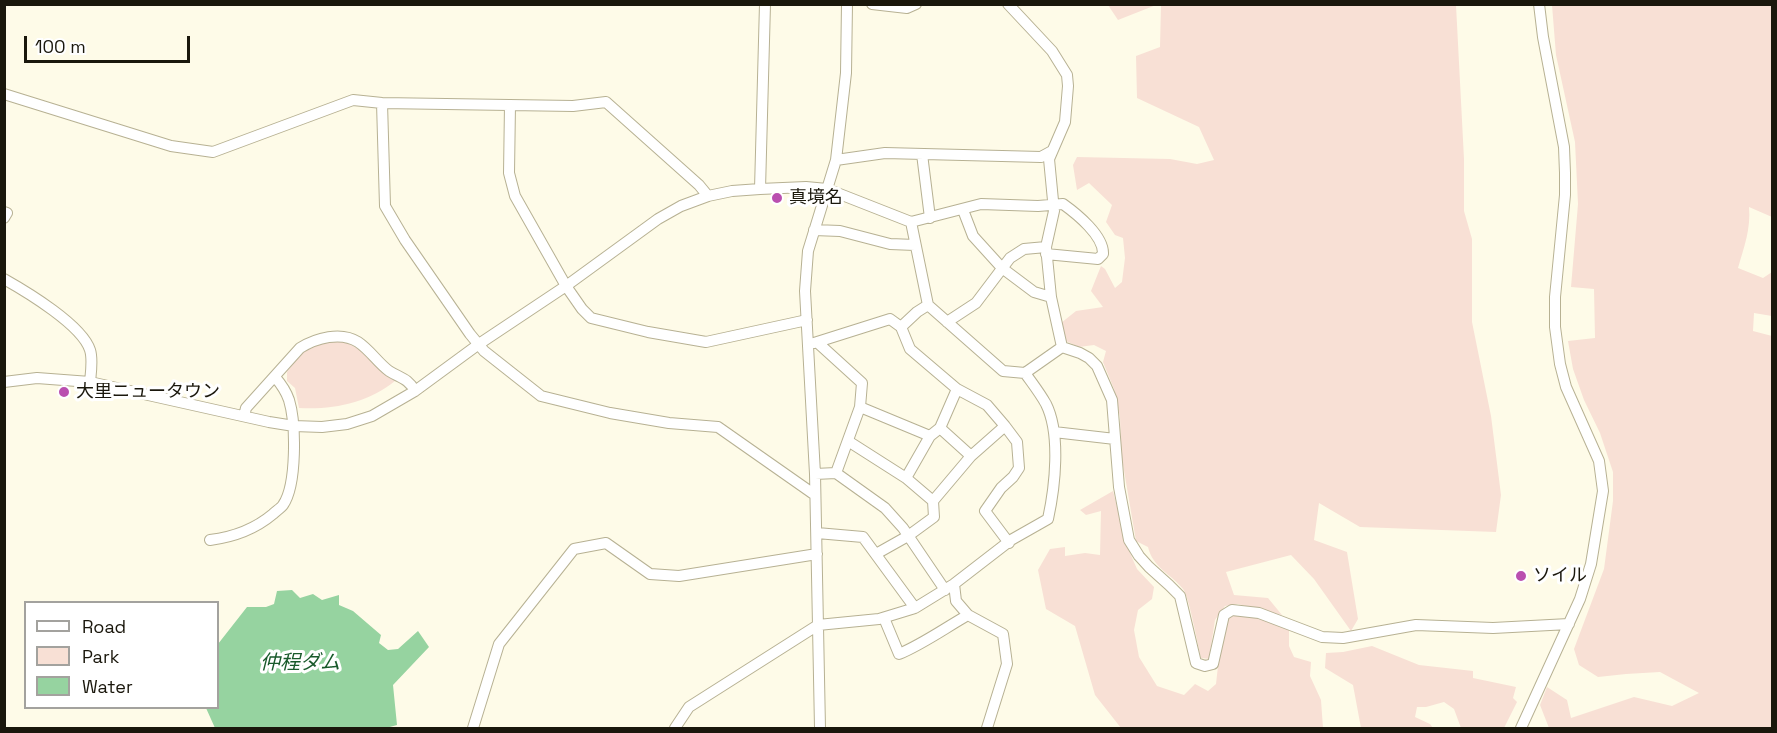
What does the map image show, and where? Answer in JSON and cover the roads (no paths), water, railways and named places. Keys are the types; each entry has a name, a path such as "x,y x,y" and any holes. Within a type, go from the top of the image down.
{"street":[{"path":"760,189 765,4"},
{"path":"820,729 813,344 807,320 806,267 808,251 836,160 846,73 847,4"},
{"path":"872,4 907,8 916,4"},
{"path":"1008,4 1052,51 1067,75 1065,122 1049,159 1054,211 1046,250 1051,297 1062,347"},
{"path":"1521,729 1580,599 1591,564 1603,491 1599,461 1566,387 1555,327 1555,297 1565,195 1564,147 1539,4"},
{"path":"4,94 171,146 213,152 352,100 382,103 573,106 606,102 699,185 708,196"},
{"path":"382,103 385,206 405,240 484,351 541,396 622,415 669,423 718,427 815,495"},
{"path":"510,105 509,173 515,196 566,286 591,318 648,332 706,342 807,320"},
{"path":"836,160 885,153 1041,157 1052,151"},
{"path":"922,154 930,218"},
{"path":"4,382 37,378 90,382 294,426 322,427 347,424 372,416 415,390 566,286 658,219 681,206 708,196 732,191 806,187 827,189 910,222 981,204 1028,206 1064,204 1096,235 1103,248 1103,254 1098,259 1046,250 1024,249 1010,258 976,303 947,322"},
{"path":"963,210 973,236 1002,268 1034,292 1051,297"},
{"path":"4,212 7,213 4,218"},
{"path":"910,222 928,305 1003,371 1025,373 1062,347"},
{"path":"814,230 840,231 890,244 915,245"},
{"path":"5,279 66,320 79,334 90,349 90,382"},
{"path":"901,327 916,312 928,305"},
{"path":"813,344 890,319 901,327 910,349 957,388 987,405 1017,442 1019,468 985,511 1009,543"},
{"path":"244,416 246,408 300,348 310,341 324,338 346,338 357,341 388,370 411,382 415,390"},
{"path":"813,344 862,383 860,407 836,473"},
{"path":"1062,347 1089,357 1097,366 1112,400 1119,487 1129,540 1149,567 1180,596 1196,663 1205,666 1213,664 1224,615 1232,610 1259,613 1322,638 1343,638 1416,625 1493,628 1569,624"},
{"path":"675,729 688,707 818,625 884,618 915,608 950,587 1009,543 1048,519 1054,490 1054,432 1046,405 1025,373"},
{"path":"210,540 230,537 260,525 283,505 290,488 294,426 289,399 283,386 275,377"},
{"path":"906,478 930,436 940,428 957,388"},
{"path":"860,407 930,436"},
{"path":"876,554 934,518 933,501 971,456 1005,426"},
{"path":"940,428 971,456"},
{"path":"1054,432 1114,439"},
{"path":"848,441 906,478 933,501"},
{"path":"815,474 836,473 885,508 950,587 956,601 968,615 1003,634 1007,664 987,729"},
{"path":"817,533 863,537 915,608"},
{"path":"473,729 498,644 574,549 606,543 650,574 679,576 817,554"},
{"path":"884,618 899,654 916,647 968,615"}],"water":[{"name":"仲程ダム","path":"292,590 300,598 313,594 322,600 339,595 339,605 353,611 381,635 379,643 388,650 398,649 418,631 429,647 393,685 397,725 386,728 215,728 206,709 219,709 219,643 247,607 266,607 274,604 277,591"}],"place":[{"name":"真境名","path":"777,198"},
{"name":"大里ニュータウン","path":"64,392"},
{"name":"ソイル","path":"1521,576"}]}
